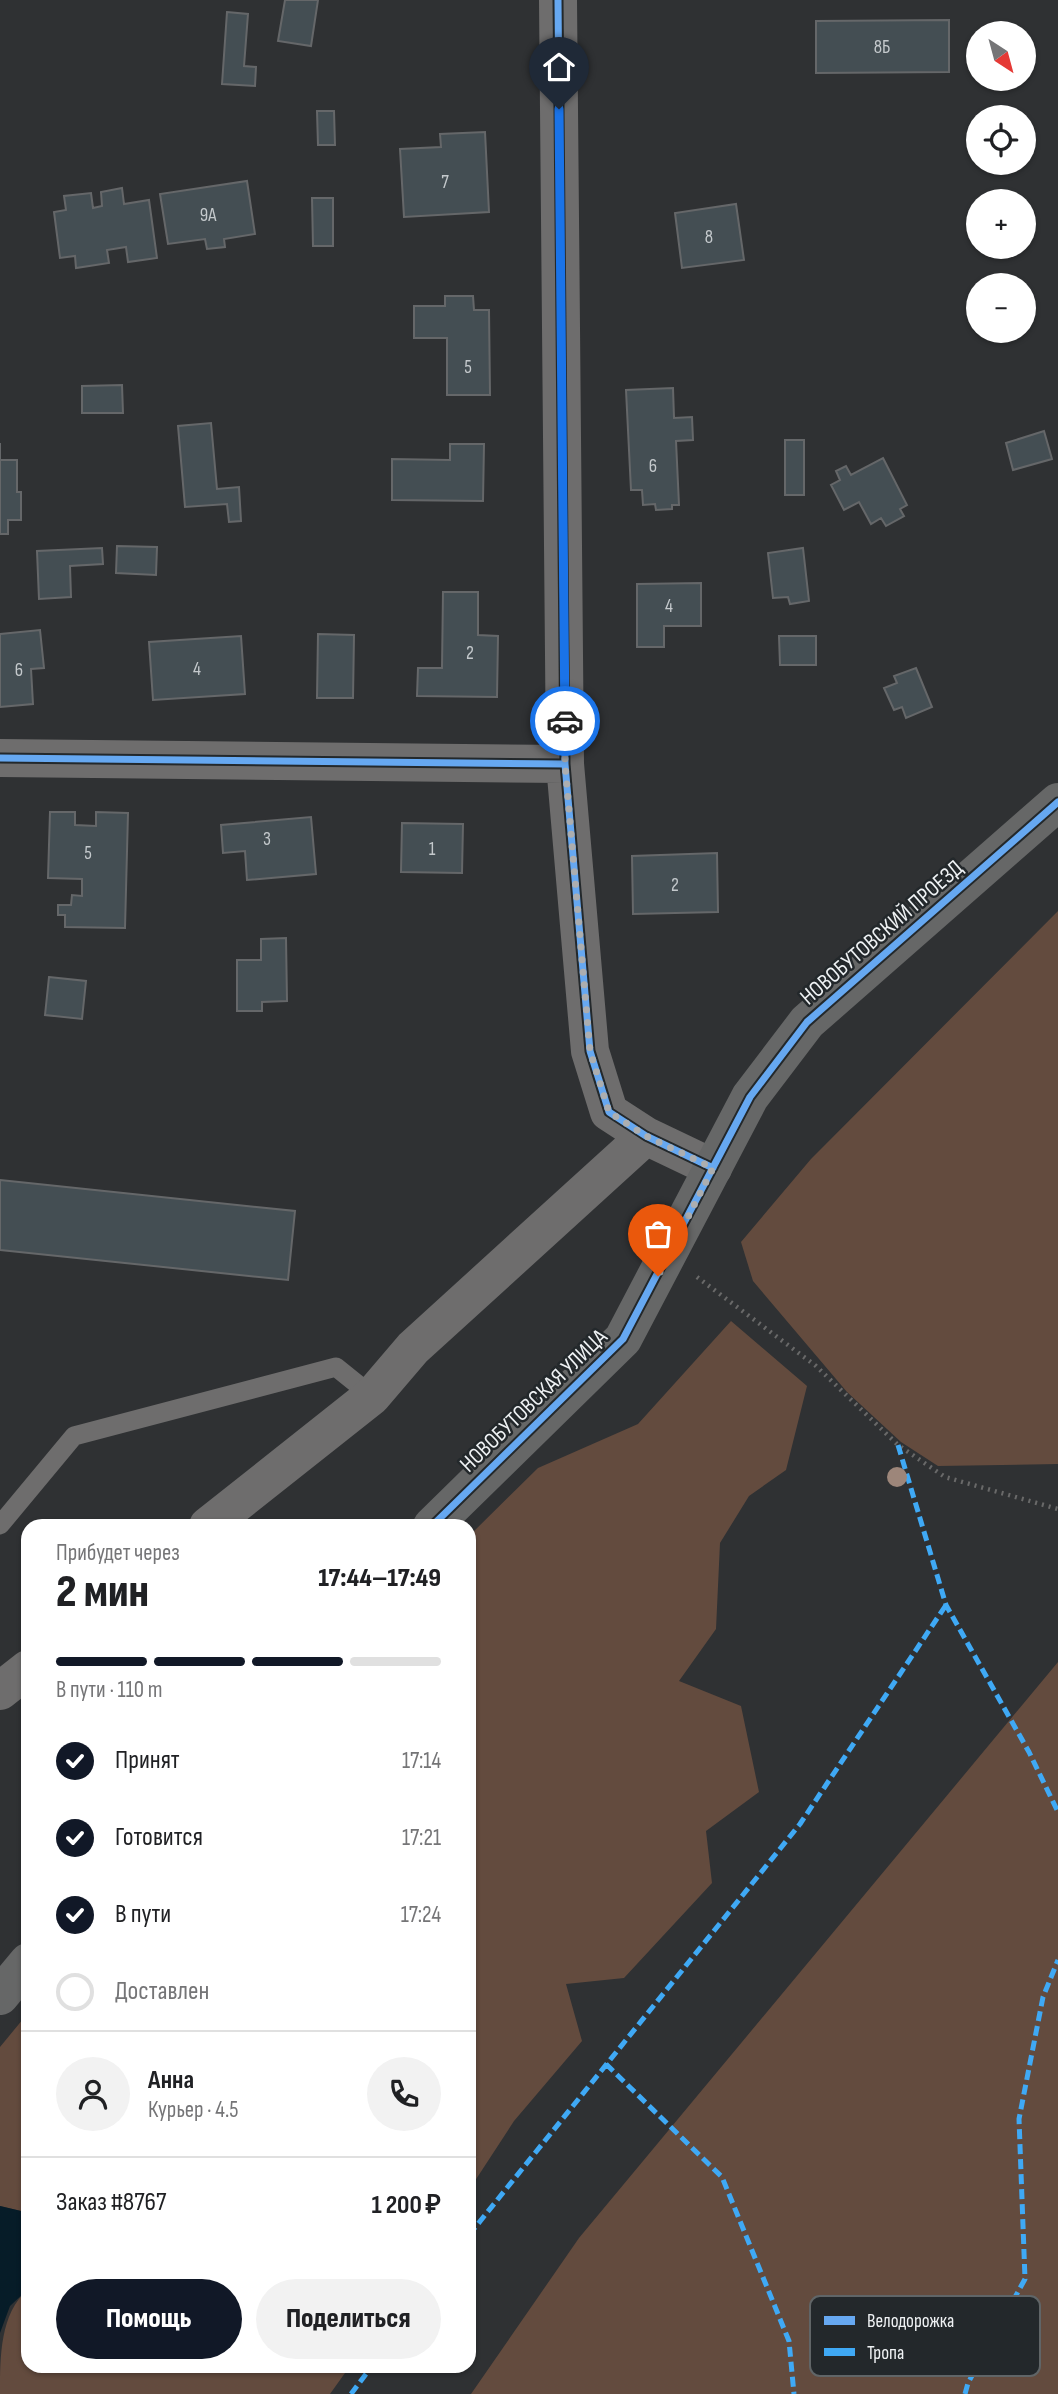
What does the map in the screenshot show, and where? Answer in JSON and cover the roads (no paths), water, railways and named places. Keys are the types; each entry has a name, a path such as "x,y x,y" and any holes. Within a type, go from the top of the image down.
{"street":[{"path":"558,0 565,764 590,1051 609,1112 646,1136 713,1168"},
{"path":"0,758 565,764"},
{"name":"НОВОБУТОВСКИЙ ПРОЕЗД","path":"669,1255 750,1097 807,1022 1058,802"},
{"path":"217,1519 372,1396 413,1348 646,1136"},
{"name":"НОВОБУТОВСКАЯ УЛИЦА","path":"439,1519 623,1339 669,1255"},
{"path":"0,1691 21,1674"},
{"path":"0,1996 21,1970"}],"lane":[{"path":"0,1525 74,1436 336,1367 372,1396"}],"water":[{"path":"0,2206 21,2211 21,2296 10,2306 0,2333"}]}
